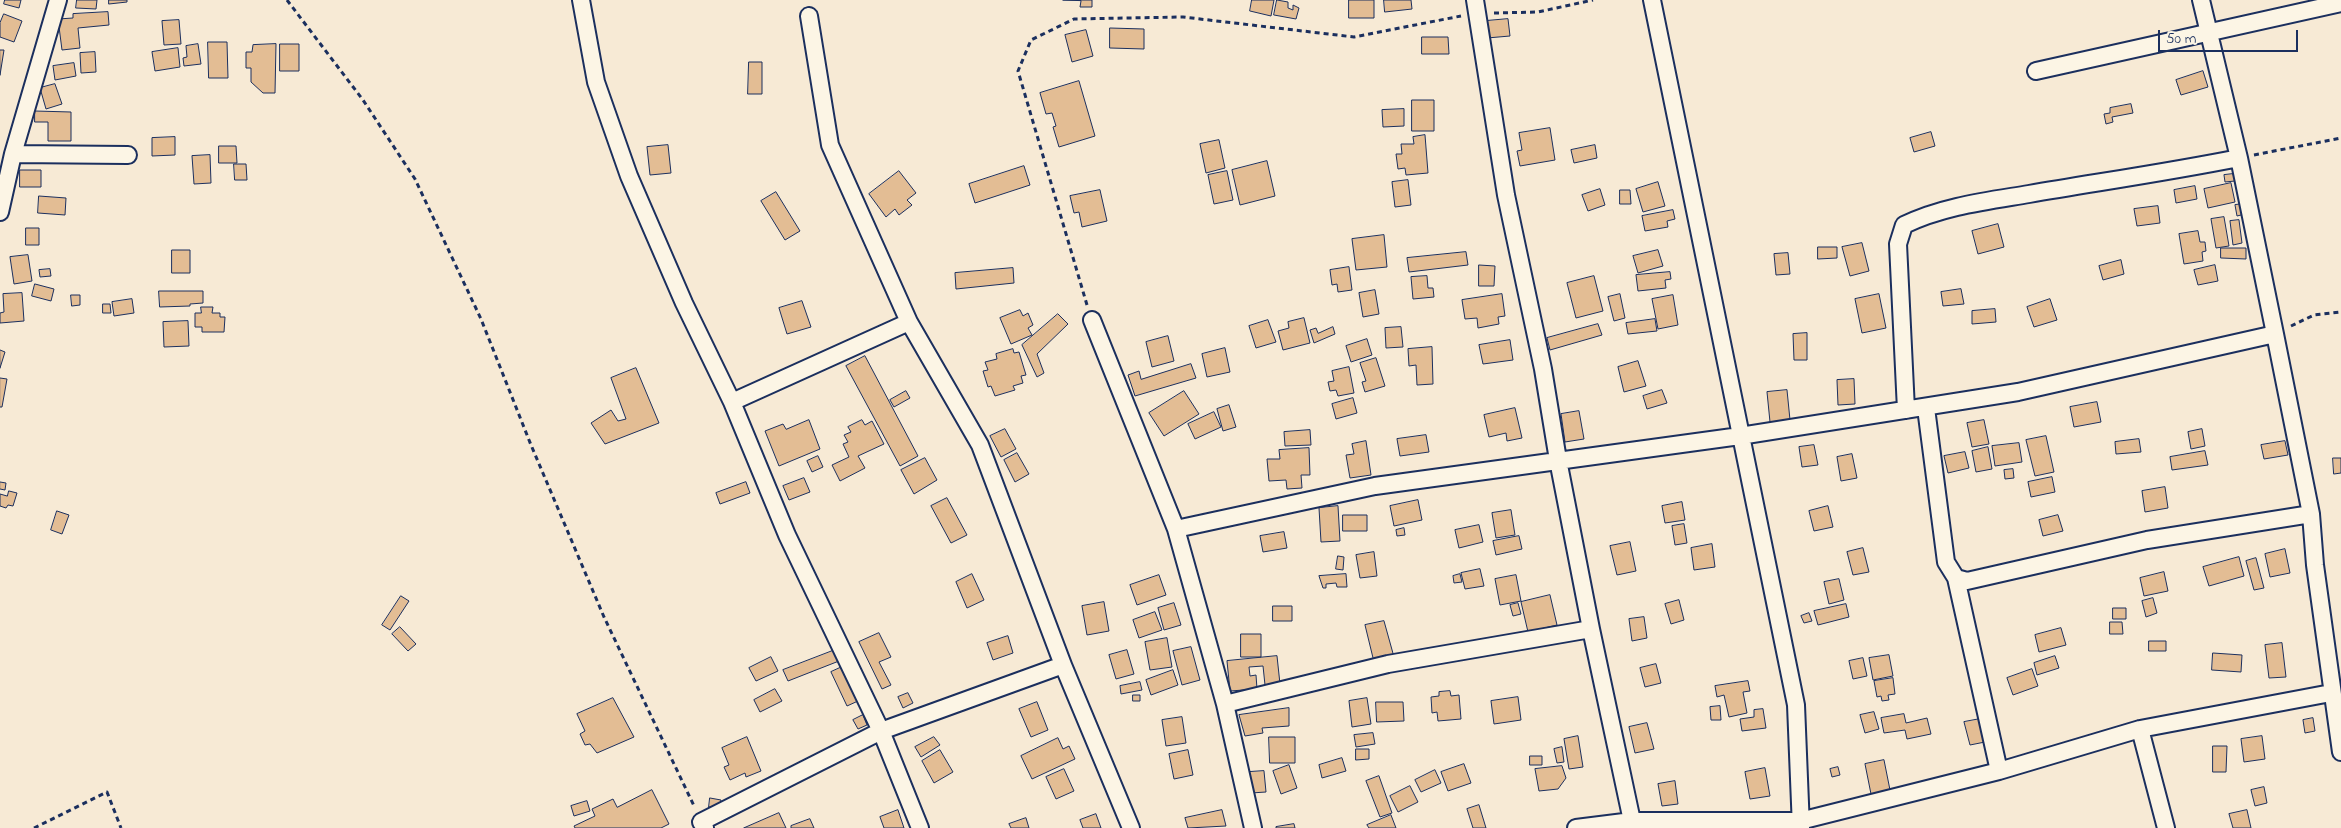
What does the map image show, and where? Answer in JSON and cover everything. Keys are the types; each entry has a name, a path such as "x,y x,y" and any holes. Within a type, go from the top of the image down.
{"street":[{"path":"0,212 13,154 58,0"},
{"path":"581,0 596,82 629,176 684,303 732,402 788,534 882,731 920,828"},
{"path":"1652,0 1796,705 1801,824"},
{"path":"2201,0 2239,158 2311,514 2315,565 2335,669 2332,693 2341,752"},
{"path":"2036,71 2341,3"},
{"path":"1475,7 1506,195 1543,369 1558,460 1591,630 1632,821"},
{"path":"809,16 830,145 909,322 980,445 1063,665 1131,828"},
{"path":"13,154 128,155"},
{"path":"1906,410 1898,244 1904,225 1923,216 1967,205 2161,174 2239,158"},
{"path":"1092,320 1176,529 1226,704 1253,828"},
{"path":"732,402 909,322"},
{"path":"1176,529 1375,486 1740,436 1838,418 1926,408 2018,392 2275,334"},
{"path":"1926,408 1946,562 1956,578 1999,771"},
{"path":"1956,578 1967,581 2147,540 2311,514"},
{"path":"1226,704 1388,664 1591,630"},
{"path":"703,825 882,731 1063,665"},
{"path":"1576,828 1632,821 1801,824 1999,771 2140,729 2332,693"},
{"path":"2140,729 2166,828"}],"path":[{"path":"287,0 363,100 415,179 481,319 531,445 604,617 703,825"},
{"path":"1092,320 1018,70 1031,40 1074,19 1183,17 1354,37 1475,7 1538,12 1593,0"},
{"path":"2239,158 2341,138"},
{"path":"2275,334 2314,315 2341,312"},
{"path":"34,828 107,792 121,828"}],"building":[{"path":"5,0 21,0 19,8 4,4"},
{"path":"77,0 97,0 96,9 76,8"},
{"path":"109,0 127,0 127,2 109,4"},
{"path":"1063,0 1092,0 1092,7 1080,7 1081,1"},
{"path":"1252,0 1274,0 1271,16 1250,11"},
{"path":"1277,0 1288,2 1288,8 1293,10 1293,5 1299,8 1296,19 1274,15"},
{"path":"1349,0 1374,0 1374,18 1349,18"},
{"path":"1384,0 1411,0 1412,9 1385,12"},
{"path":"108,12 109,25 78,28 80,48 62,50 58,19 73,18 73,14"},
{"path":"4,14 22,21 14,42 0,37 0,23"},
{"path":"1508,19 1510,36 1487,38 1486,21"},
{"path":"179,20 181,44 164,45 162,21"},
{"path":"1110,28 1144,29 1144,49 1110,48"},
{"path":"1086,30 1093,56 1072,62 1065,35"},
{"path":"1422,37 1448,37 1449,54 1422,54"},
{"path":"208,42 227,42 228,78 209,78"},
{"path":"198,44 201,64 184,66 183,58 187,57 186,46"},
{"path":"276,44 275,93 263,93 251,82 251,68 246,68 246,52 252,52 253,45"},
{"path":"280,44 299,44 299,71 280,71"},
{"path":"178,48 180,67 155,71 152,52"},
{"path":"0,50 4,50 0,75"},
{"path":"95,52 96,72 81,73 80,53"},
{"path":"749,62 762,62 762,94 748,94"},
{"path":"74,63 76,76 55,80 53,66"},
{"path":"2203,71 2208,87 2181,95 2176,80"},
{"path":"1079,81 1095,136 1059,147 1053,127 1056,126 1052,113 1046,114 1040,93"},
{"path":"55,84 62,104 46,109 40,88"},
{"path":"1412,100 1434,100 1434,131 1412,131"},
{"path":"2131,104 2133,113 2112,117 2113,122 2106,124 2104,114 2110,113 2110,108"},
{"path":"1404,109 1404,126 1383,127 1382,110"},
{"path":"35,111 71,112 71,141 48,141 48,122 35,122"},
{"path":"1550,128 1555,160 1520,166 1517,151 1522,150 1519,133"},
{"path":"1931,132 1935,146 1914,152 1910,138"},
{"path":"1425,135 1428,173 1406,175 1405,168 1398,169 1396,154 1402,154 1401,144 1414,144 1413,137"},
{"path":"175,137 175,155 152,156 152,138"},
{"path":"1219,140 1225,168 1206,173 1200,144"},
{"path":"668,145 671,173 650,175 647,147"},
{"path":"1595,145 1597,158 1574,163 1571,150"},
{"path":"219,146 236,146 237,163 219,163"},
{"path":"210,155 211,183 194,184 192,156"},
{"path":"1267,161 1275,196 1240,205 1232,170"},
{"path":"234,164 246,164 247,180 235,180"},
{"path":"1024,166 1030,185 975,203 969,184"},
{"path":"20,170 41,170 41,187 20,187"},
{"path":"899,171 916,193 907,200 912,205 899,215 895,209 886,217 869,194"},
{"path":"1227,171 1233,200 1214,204 1208,175"},
{"path":"2233,174 2235,181 2225,182 2224,175"},
{"path":"1408,180 1411,205 1395,207 1392,182"},
{"path":"1658,182 1665,206 1643,212 1636,189"},
{"path":"2231,183 2235,202 2208,208 2204,189"},
{"path":"2195,186 2197,199 2176,203 2174,190"},
{"path":"1600,189 1605,205 1588,211 1582,195"},
{"path":"1100,190 1107,221 1082,227 1079,212 1074,213 1070,196"},
{"path":"1620,190 1630,190 1631,204 1620,204"},
{"path":"776,192 800,231 785,240 761,201"},
{"path":"39,196 66,198 65,215 38,213"},
{"path":"2243,204 2245,214 2237,216 2235,205"},
{"path":"2158,206 2160,223 2137,226 2134,209"},
{"path":"1673,210 1675,219 1667,221 1668,227 1645,231 1642,216"},
{"path":"2224,217 2229,246 2216,248 2211,219"},
{"path":"2239,220 2242,243 2233,245 2230,221"},
{"path":"1998,224 2004,247 1978,254 1972,231"},
{"path":"26,228 39,228 39,245 26,245"},
{"path":"2198,231 2200,242 2205,242 2206,251 2202,252 2203,261 2184,264 2179,234"},
{"path":"1384,235 1387,267 1356,270 1352,239"},
{"path":"1862,243 1869,271 1850,276 1842,247"},
{"path":"1818,247 1837,247 1837,258 1818,259"},
{"path":"2221,248 2246,248 2246,259 2221,258"},
{"path":"172,250 190,250 190,273 172,273"},
{"path":"1658,250 1663,266 1638,273 1633,256"},
{"path":"1466,252 1468,265 1409,272 1407,258"},
{"path":"1788,253 1790,274 1776,275 1774,254"},
{"path":"28,255 32,281 14,284 10,257"},
{"path":"2121,260 2124,274 2103,280 2099,266"},
{"path":"1479,265 1495,266 1494,286 1479,286"},
{"path":"2215,265 2218,281 2198,285 2194,270"},
{"path":"1349,267 1352,290 1338,292 1337,284 1332,285 1330,270"},
{"path":"1013,268 1014,283 956,289 955,273"},
{"path":"50,269 51,276 40,277 39,270"},
{"path":"1670,272 1671,279 1665,280 1666,288 1638,291 1636,275"},
{"path":"1427,276 1428,288 1433,288 1434,297 1413,299 1411,277"},
{"path":"1594,276 1603,311 1576,318 1567,283"},
{"path":"35,284 54,289 51,301 32,296"},
{"path":"1961,289 1964,304 1943,306 1941,292"},
{"path":"1375,290 1379,314 1363,317 1359,293"},
{"path":"159,291 203,291 203,303 190,304 190,306 160,307"},
{"path":"22,293 24,321 0,323 0,313 4,312 3,294"},
{"path":"1502,294 1505,316 1498,317 1499,324 1478,328 1477,318 1465,319 1462,300"},
{"path":"1620,294 1625,318 1614,321 1608,297"},
{"path":"1879,294 1886,328 1862,333 1855,299"},
{"path":"71,295 80,295 80,305 72,306"},
{"path":"1673,295 1678,325 1658,329 1652,299"},
{"path":"132,299 134,313 114,316 112,302"},
{"path":"2050,299 2057,320 2034,327 2027,307"},
{"path":"802,301 811,327 787,334 779,308"},
{"path":"103,304 110,304 111,313 103,313"},
{"path":"201,307 213,307 212,313 220,313 220,317 225,317 224,332 202,332 202,327 195,327 195,313 201,313"},
{"path":"1995,309 1996,322 1972,324 1972,311"},
{"path":"1020,310 1023,316 1028,313 1033,325 1028,328 1032,335 1011,344 1000,318"},
{"path":"1058,314 1068,324 1037,354 1044,373 1037,377 1022,345"},
{"path":"1304,318 1310,343 1283,350 1278,331 1289,328 1288,322"},
{"path":"1655,319 1657,331 1628,334 1626,323"},
{"path":"1268,320 1276,342 1256,348 1249,326"},
{"path":"188,321 189,346 164,347 163,322"},
{"path":"1598,324 1602,335 1550,350 1547,338"},
{"path":"1333,327 1335,334 1314,343 1310,330 1316,328 1318,333"},
{"path":"1401,327 1403,347 1386,348 1385,328"},
{"path":"1807,333 1807,360 1794,360 1793,334"},
{"path":"1168,336 1174,361 1152,367 1146,342"},
{"path":"1367,339 1372,355 1351,362 1346,346"},
{"path":"1510,340 1513,360 1483,364 1479,345"},
{"path":"1432,347 1433,384 1417,385 1416,365 1409,366 1408,349"},
{"path":"1225,348 1230,372 1207,377 1202,354"},
{"path":"1013,349 1014,353 1019,352 1026,375 1021,376 1023,383 1013,386 1015,390 995,396 991,386 988,387 983,371 988,370 985,362 997,359 996,354"},
{"path":"0,350 5,352 0,368"},
{"path":"865,356 918,456 900,466 846,366"},
{"path":"1376,358 1385,386 1365,392 1362,382 1366,381 1360,363"},
{"path":"1638,361 1646,386 1624,392 1618,367"},
{"path":"1191,364 1196,378 1135,396 1128,375 1139,371 1141,379"},
{"path":"1349,367 1354,393 1338,396 1336,390 1330,391 1328,382 1334,381 1332,371"},
{"path":"636,368 659,423 605,444 591,423 611,410 618,421 626,419 611,378"},
{"path":"0,378 7,379 2,407 0,407"},
{"path":"1854,379 1855,404 1838,405 1837,380"},
{"path":"1662,390 1667,403 1647,409 1643,396"},
{"path":"1787,390 1790,420 1770,422 1767,392"},
{"path":"906,391 910,398 894,407 890,400"},
{"path":"1184,391 1199,414 1164,436 1149,413"},
{"path":"1353,398 1357,413 1336,419 1332,404"},
{"path":"2097,402 2101,422 2074,427 2070,407"},
{"path":"1229,405 1236,427 1223,431 1217,409"},
{"path":"1515,408 1522,438 1507,441 1506,433 1489,437 1484,415"},
{"path":"1579,411 1584,439 1565,442 1561,414"},
{"path":"1214,412 1221,427 1195,439 1188,424"},
{"path":"809,420 820,449 779,466 765,431 783,424 786,429"},
{"path":"862,420 865,425 872,421 884,444 858,456 865,468 840,481 832,465 849,457 843,444 848,442 844,435 851,432 848,427"},
{"path":"1984,420 1989,444 1972,447 1967,423"},
{"path":"1005,429 1016,449 1001,457 990,436"},
{"path":"2202,429 2205,446 2191,449 2188,432"},
{"path":"1310,430 1311,445 1285,446 1284,432"},
{"path":"1426,435 1429,452 1400,456 1397,439"},
{"path":"2046,436 2054,472 2035,476 2026,440"},
{"path":"2139,439 2141,452 2116,454 2115,442"},
{"path":"1366,441 1371,475 1350,478 1346,455 1354,454 1352,444"},
{"path":"2285,441 2288,455 2264,459 2261,445"},
{"path":"2019,443 2022,462 1995,466 1992,446"},
{"path":"1814,445 1818,465 1802,467 1799,447"},
{"path":"1988,447 1992,469 1976,472 1972,451"},
{"path":"1309,448 1310,475 1301,475 1302,488 1287,489 1286,480 1269,481 1267,459 1280,459 1279,450"},
{"path":"2205,451 2208,465 2172,470 2170,457"},
{"path":"1965,452 1969,468 1948,473 1944,456"},
{"path":"1017,453 1029,474 1015,482 1004,460"},
{"path":"1852,454 1857,478 1841,481 1837,457"},
{"path":"818,456 823,467 812,472 807,461"},
{"path":"925,458 937,480 914,494 901,470"},
{"path":"2333,458 2341,458 2341,473 2334,474"},
{"path":"2013,469 2014,478 2005,479 2004,470"},
{"path":"2052,477 2055,492 2031,497 2028,482"},
{"path":"804,478 810,492 789,500 783,486"},
{"path":"0,482 6,483 5,490 0,489"},
{"path":"746,482 750,493 720,504 716,493"},
{"path":"2165,487 2168,508 2145,512 2142,491"},
{"path":"9,491 17,493 13,506 8,505 6,508 0,506 0,494 7,496"},
{"path":"947,498 967,535 951,543 931,506"},
{"path":"1418,500 1422,520 1394,526 1390,506"},
{"path":"1682,502 1685,520 1665,523 1662,506"},
{"path":"1338,506 1340,541 1321,542 1319,508"},
{"path":"1828,506 1833,527 1814,531 1809,511"},
{"path":"1511,510 1515,535 1496,538 1492,513"},
{"path":"57,511 69,515 62,534 51,530"},
{"path":"1343,515 1367,515 1367,531 1343,531"},
{"path":"2058,515 2063,531 2043,536 2039,520"},
{"path":"1684,524 1687,543 1675,545 1672,526"},
{"path":"1479,525 1483,542 1459,548 1455,530"},
{"path":"1404,528 1405,535 1397,536 1396,530"},
{"path":"1284,532 1287,548 1263,552 1260,536"},
{"path":"1519,536 1522,549 1496,555 1493,541"},
{"path":"1630,542 1636,571 1617,575 1610,546"},
{"path":"1712,544 1715,567 1694,570 1691,548"},
{"path":"1863,548 1869,572 1853,575 1847,552"},
{"path":"2285,549 2290,573 2270,577 2265,554"},
{"path":"1374,552 1377,576 1360,578 1356,555"},
{"path":"1338,556 1344,557 1343,570 1336,569"},
{"path":"2239,557 2244,576 2209,586 2203,567"},
{"path":"2256,558 2264,588 2254,590 2246,561"},
{"path":"1480,569 1484,586 1465,589 1461,573"},
{"path":"2164,572 2168,591 2144,596 2140,578"},
{"path":"972,574 984,600 967,608 956,582"},
{"path":"1346,574 1347,587 1337,587 1336,583 1326,584 1326,588 1323,588 1319,576"},
{"path":"1460,574 1462,582 1454,583 1453,576"},
{"path":"1159,575 1166,595 1137,605 1130,585"},
{"path":"1516,575 1521,601 1500,605 1495,579"},
{"path":"1839,579 1844,600 1829,604 1824,582"},
{"path":"1550,595 1557,625 1528,632 1521,602"},
{"path":"401,596 409,601 390,630 382,625"},
{"path":"2153,598 2157,613 2146,617 2142,601"},
{"path":"1679,600 1684,620 1671,624 1665,604"},
{"path":"1104,602 1109,631 1087,635 1082,606"},
{"path":"1174,603 1181,625 1164,630 1158,608"},
{"path":"1518,603 1521,614 1513,616 1510,605"},
{"path":"1846,604 1849,617 1818,625 1814,611"},
{"path":"1273,606 1292,606 1292,621 1273,621"},
{"path":"2113,608 2126,608 2126,619 2113,619"},
{"path":"1155,612 1162,630 1139,638 1133,620"},
{"path":"1809,613 1812,621 1804,623 1801,616"},
{"path":"1644,617 1647,638 1632,641 1629,619"},
{"path":"1384,621 1394,657 1374,662 1365,625"},
{"path":"2110,622 2122,622 2123,634 2110,634"},
{"path":"400,627 416,644 408,651 392,634"},
{"path":"2061,628 2066,645 2039,652 2035,635"},
{"path":"879,633 891,657 879,662 891,685 882,689 859,642"},
{"path":"1241,634 1261,634 1261,657 1241,657"},
{"path":"1008,636 1013,653 993,660 987,643"},
{"path":"1167,638 1172,667 1150,670 1145,642"},
{"path":"2149,641 2166,641 2166,651 2149,651"},
{"path":"2282,643 2286,677 2269,678 2265,645"},
{"path":"1191,647 1200,680 1182,685 1173,651"},
{"path":"835,650 839,661 788,681 783,670"},
{"path":"1127,650 1134,674 1116,679 1109,655"},
{"path":"2213,653 2242,655 2241,672 2212,670"},
{"path":"1889,655 1893,676 1873,680 1869,658"},
{"path":"1277,656 1280,684 1265,685 1263,666 1249,667 1250,676 1256,675 1257,689 1230,691 1227,661"},
{"path":"2055,656 2059,668 2037,675 2034,663"},
{"path":"771,657 778,671 756,681 749,668"},
{"path":"1863,658 1867,676 1853,679 1849,661"},
{"path":"1656,664 1661,683 1645,687 1640,668"},
{"path":"842,667 858,701 847,706 831,672"},
{"path":"2032,669 2038,686 2013,695 2007,678"},
{"path":"1173,670 1178,685 1151,695 1146,680"},
{"path":"1893,678 1895,694 1888,695 1889,700 1882,701 1881,696 1877,697 1874,681"},
{"path":"1748,681 1750,691 1743,692 1747,713 1729,717 1724,695 1717,697 1715,686"},
{"path":"1140,682 1142,690 1121,694 1120,686"},
{"path":"775,689 782,701 760,712 754,700"},
{"path":"1450,691 1451,696 1459,695 1461,719 1438,721 1437,712 1432,713 1431,697 1439,696 1439,692"},
{"path":"908,693 913,703 903,708 898,697"},
{"path":"1133,695 1140,695 1140,701 1133,701"},
{"path":"1518,697 1521,720 1494,724 1491,701"},
{"path":"613,698 634,737 597,753 590,744 585,745 580,734 585,731 577,714"},
{"path":"1367,698 1371,724 1352,727 1349,701"},
{"path":"1037,702 1048,730 1031,737 1019,709"},
{"path":"1376,702 1403,702 1404,721 1377,722"},
{"path":"1720,706 1721,720 1711,720 1710,707"},
{"path":"1289,708 1289,726 1262,728 1263,733 1245,736 1239,715"},
{"path":"1763,709 1766,728 1742,731 1740,719 1754,717 1754,710"},
{"path":"1874,712 1879,729 1865,733 1860,715"},
{"path":"1904,714 1906,723 1927,718 1931,734 1907,739 1905,730 1884,733 1881,718"},
{"path":"863,715 867,725 858,729 853,720"},
{"path":"1182,717 1186,743 1166,746 1162,720"},
{"path":"2313,718 2315,731 2305,733 2303,720"},
{"path":"1980,719 1985,742 1970,745 1964,722"},
{"path":"1647,723 1654,749 1635,753 1629,727"},
{"path":"1373,733 1375,744 1356,747 1354,735"},
{"path":"1578,736 1583,767 1569,769 1564,739"},
{"path":"2262,736 2265,759 2244,762 2241,739"},
{"path":"747,737 761,771 746,777 745,773 730,780 724,767 729,765 722,748"},
{"path":"934,737 940,745 921,757 915,747"},
{"path":"1269,737 1295,737 1295,763 1270,763"},
{"path":"1058,738 1063,749 1069,746 1075,759 1032,779 1021,756"},
{"path":"2213,746 2227,746 2226,772 2213,772"},
{"path":"1562,747 1564,762 1557,763 1554,749"},
{"path":"1356,749 1369,749 1369,759 1356,760"},
{"path":"940,750 953,772 934,783 922,761"},
{"path":"1188,750 1193,775 1174,779 1169,754"},
{"path":"1530,756 1542,756 1542,765 1530,765"},
{"path":"1342,758 1346,771 1322,778 1319,765"},
{"path":"1884,760 1890,790 1871,794 1865,764"},
{"path":"1464,764 1471,783 1448,791 1441,772"},
{"path":"1289,765 1297,788 1281,794 1273,771"},
{"path":"1562,766 1566,778 1558,789 1539,791 1535,769"},
{"path":"1838,767 1840,775 1832,777 1830,769"},
{"path":"1765,768 1770,796 1750,799 1745,772"},
{"path":"1064,769 1074,791 1056,799 1046,777"},
{"path":"1435,770 1441,783 1421,792 1415,780"},
{"path":"1264,771 1266,792 1251,793 1249,772"},
{"path":"1379,776 1392,813 1380,817 1366,781"},
{"path":"1675,781 1678,804 1662,806 1658,784"},
{"path":"1410,786 1418,802 1398,812 1390,796"},
{"path":"2264,787 2267,803 2255,806 2251,790"},
{"path":"652,790 669,824 661,828 575,828 574,826 595,816 592,809 613,799 617,807"},
{"path":"710,798 721,800 720,808 709,807"},
{"path":"587,801 590,811 574,816 571,806"},
{"path":"1479,805 1486,828 1473,828 1467,809"},
{"path":"898,810 904,828 884,828 880,817"},
{"path":"1222,810 1226,826 1188,828 1185,818"},
{"path":"2247,810 2251,828 2233,828 2229,814"},
{"path":"779,813 786,828 744,828"},
{"path":"1096,814 1101,828 1083,828 1080,820"},
{"path":"1391,815 1396,828 1369,828 1367,825"},
{"path":"1026,818 1029,828 1011,828 1009,824"},
{"path":"810,819 814,828 791,828 791,826"},
{"path":"1294,824 1295,828 1276,828 1276,827"}]}
